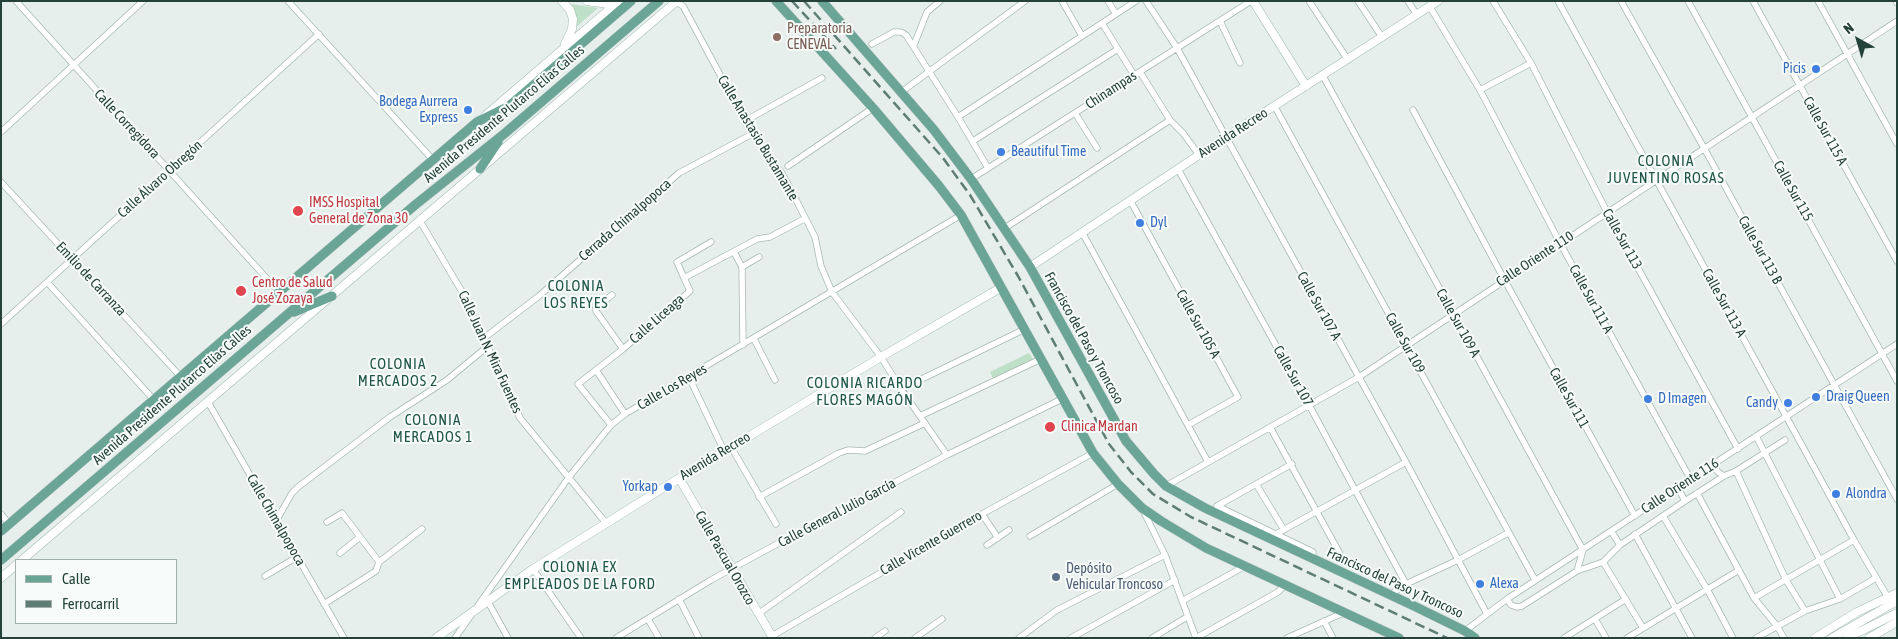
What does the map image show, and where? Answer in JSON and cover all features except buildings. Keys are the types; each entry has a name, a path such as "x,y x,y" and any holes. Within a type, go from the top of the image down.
{"main road":[{"name":"Avenida Presidente Plutarco Elías Calles","path":"1,531 478,122 509,106 631,1"},
{"name":"Avenida Presidente Plutarco Elías Calles","path":"1,560 415,205 504,134 659,1"},
{"path":"776,1 873,108 961,214 1093,453 1118,484 1142,508 1206,548 1399,638"},
{"name":"Francisco del Paso y Troncoso","path":"822,1 934,130 971,179 1030,267 1126,441 1140,460 1166,486 1197,504 1244,523 1312,558 1465,631 1475,638"},
{"path":"480,169 504,134"},
{"path":"285,317 332,296"}],"street":[{"name":"Calle Corregidora","path":"16,1 279,292"},
{"path":"1,132 143,1"},
{"path":"288,1 434,161"},
{"path":"562,1 570,10 573,19 572,29 564,47"},
{"path":"587,1 617,3"},
{"path":"914,46 927,12 940,1"},
{"path":"900,92 1025,1"},
{"path":"1062,1 1082,36"},
{"path":"1108,1 1116,14"},
{"path":"958,116 1136,1"},
{"name":"Calle Sur 107 A","path":"1146,1 1177,48 1406,462 1487,614"},
{"path":"1252,1 1306,86"},
{"name":"Chinampas","path":"971,179 1252,1"},
{"path":"1309,1 1348,60"},
{"path":"1358,1 1382,37"},
{"path":"1408,1 1417,15"},
{"name":"Avenida Recreo","path":"1030,267 1226,137 1438,1"},
{"name":"Calle Sur 113","path":"1493,1 1530,63 1607,212 1738,449"},
{"name":"Calle Sur 113 A","path":"1558,1 1854,540 1892,601"},
{"name":"Calle Sur 113 B","path":"1621,1 1897,499"},
{"name":"Calle Sur 115","path":"1688,1 1897,381"},
{"name":"Calle Sur 115 A","path":"1753,1 1897,261"},
{"path":"1818,1 1897,144"},
{"name":"Avenida Presidente Plutarco Elías Calles","path":"23,559 676,2"},
{"name":"Calle Anastasio Bustamante","path":"676,2 683,6 752,134 781,172 814,237 821,266 832,292 881,357 947,455"},
{"name":"Avenida Presidente Plutarco Elías Calles","path":"478,122 617,3"},
{"name":"Calle Sur 111 A","path":"1430,7 1480,90 1560,243 1691,480"},
{"path":"1220,21 1240,64"},
{"name":"Calle Oriente 110","path":"1166,486 1359,377 1504,279 1897,21"},
{"path":"1102,23 1118,49 1170,120 1183,133 1199,155"},
{"path":"872,44 887,34 901,32 914,46 988,168"},
{"name":"Calle Álvaro Obregón","path":"1,324 318,34"},
{"path":"973,142 1118,49"},
{"path":"1480,90 1530,63"},
{"name":"Calle Sur 109 A","path":"1323,76 1583,550"},
{"path":"745,121 822,78"},
{"name":"Calle Sur 109","path":"1275,107 1535,580"},
{"path":"788,166 873,108"},
{"name":"Calle Sur 111","path":"1413,110 1635,516"},
{"path":"1075,113 1097,148"},
{"path":"1005,228 1170,120"},
{"name":"Cerrada Chimalpopoca","path":"484,338 539,296 679,173 752,134"},
{"name":"Calle Sur 107","path":"1178,169 1406,584"},
{"name":"Emilio de Carranza","path":"1,182 180,376"},
{"name":"Calle Sur 105 A","path":"1130,200 1238,397 1188,425"},
{"name":"Calle Los Reyes","path":"456,638 569,477 611,425 625,414 754,339 961,214"},
{"name":"Calle Liceaga","path":"611,425 578,384 623,349 690,291 684,278 757,239 770,237 804,218"},
{"name":"Calle Juan N. Mira Fuentes","path":"420,221 454,277 488,346 520,418 606,523"},
{"path":"1082,232 1208,462"},
{"path":"684,278 677,262 711,242"},
{"path":"734,252 742,267 743,345"},
{"path":"742,267 759,257"},
{"path":"47,282 154,400"},
{"name":"Avenida Recreo","path":"436,638 487,600 606,523 881,357 1002,287"},
{"path":"612,295 596,307 596,311 623,349"},
{"path":"901,389 1025,330"},
{"path":"754,339 775,380"},
{"name":"Calle Oriente 116","path":"1465,631 1535,580 1897,344"},
{"path":"276,521 298,487 390,417 447,380 488,346"},
{"path":"920,416 1041,359"},
{"path":"596,370 625,414"},
{"path":"689,377 727,449 776,524"},
{"name":"Calle General Julio García","path":"616,638 710,580 947,455 1062,399"},
{"name":"Calle Chimalpopoca","path":"208,402 342,635"},
{"path":"760,497 839,453 848,450 865,451 926,423"},
{"path":"1270,427 1339,552"},
{"path":"1756,436 1840,599"},
{"path":"1507,599 1511,605 1522,606 1576,572 1603,562 1620,545 1635,534 1724,476 1736,471 1785,440"},
{"name":"Calle Vicente Guerrero","path":"772,637 982,514 1093,453"},
{"path":"1276,534 1406,462"},
{"path":"1292,464 1217,506 1244,523 1276,534 1313,552 1312,558"},
{"path":"1713,465 1724,476"},
{"path":"1736,471 1786,580 1805,610"},
{"name":"Calle Pascual Orozco","path":"679,478 772,637"},
{"path":"1030,536 1118,484"},
{"path":"1256,484 1284,530"},
{"path":"1678,488 1685,501"},
{"path":"1697,493 1754,598 1777,626 1784,638"},
{"path":"1142,508 1175,580 1196,638 1278,592 1285,585"},
{"path":"758,614 901,512"},
{"path":"327,522 342,513 378,562"},
{"path":"1,514 10,524"},
{"path":"982,514 998,538"},
{"path":"1663,516 1707,589 1733,638"},
{"path":"324,604 376,570 378,562 422,529"},
{"path":"986,544 1008,530"},
{"path":"1611,531 1620,545"},
{"path":"1390,595 1406,584 1458,560 1508,533"},
{"path":"1635,534 1692,638"},
{"path":"340,553 360,537"},
{"path":"1754,598 1854,540"},
{"path":"1576,572 1583,550"},
{"path":"1019,638 1057,610 1165,556"},
{"path":"265,576 297,557"},
{"path":"1603,562 1643,628"},
{"path":"1182,601 1246,565"},
{"path":"1,578 15,566"},
{"path":"533,570 581,638"},
{"path":"1627,638 1739,570"},
{"path":"1756,638 1805,610 1840,599 1876,578"},
{"path":"1071,638 1175,580"},
{"path":"1832,638 1892,601 1897,594"},
{"path":"679,599 699,638"},
{"path":"1564,638 1626,599"},
{"path":"487,600 508,638"},
{"path":"1815,638 1857,612 1892,601"},
{"path":"1289,637 1345,612"},
{"path":"1847,638 1897,613"},
{"path":"1152,638 1187,617"},
{"path":"648,619 660,638"},
{"path":"915,638 942,619"},
{"path":"1595,619 1606,638"},
{"path":"1324,620 1333,638"},
{"path":"1869,638 1897,622"},
{"path":"875,638 885,631"},
{"path":"334,638 342,635"}],"green space":[{"path":"571,4 598,8 574,29"},
{"path":"1029,353 1034,360 994,381 990,372"}],"railway":[{"path":"792,1 836,49"},
{"path":"804,1 943,158 970,195 1018,276 1109,444 1131,472 1153,494 1191,517 1447,638"}],"place":[{"name":"Preparatoria CENEVAL","path":"777,37"},
{"name":"Picis","path":"1816,69"},
{"name":"Bodega Aurrera Express","path":"468,110"},
{"name":"Beautiful Time","path":"1001,152"},
{"name":"IMSS Hospital General de Zona 30","path":"298,211"},
{"name":"Dyl","path":"1140,223"},
{"name":"Centro de Salud José Zozaya","path":"241,291"},
{"name":"Draig Queen","path":"1816,397"},
{"name":"D Imagen","path":"1648,399"},
{"name":"Candy","path":"1788,403"},
{"name":"Clinica Mardan","path":"1050,427"},
{"name":"Yorkap","path":"668,487"},
{"name":"Alondra","path":"1836,494"},
{"name":"Depósito Vehicular Troncoso","path":"1056,577"},
{"name":"Alexa","path":"1480,584"}],"district":[{"name":"COLONIA JUVENTINO ROSAS","path":"1666,170"},
{"name":"COLONIA LOS REYES","path":"576,294"},
{"name":"COLONIA MERCADOS 2","path":"398,372"},
{"name":"COLONIA RICARDO FLORES MAGÓN","path":"865,392"},
{"name":"COLONIA MERCADOS 1","path":"433,428"},
{"name":"COLONIA EX EMPLEADOS DE LA FORD","path":"580,576"}]}
